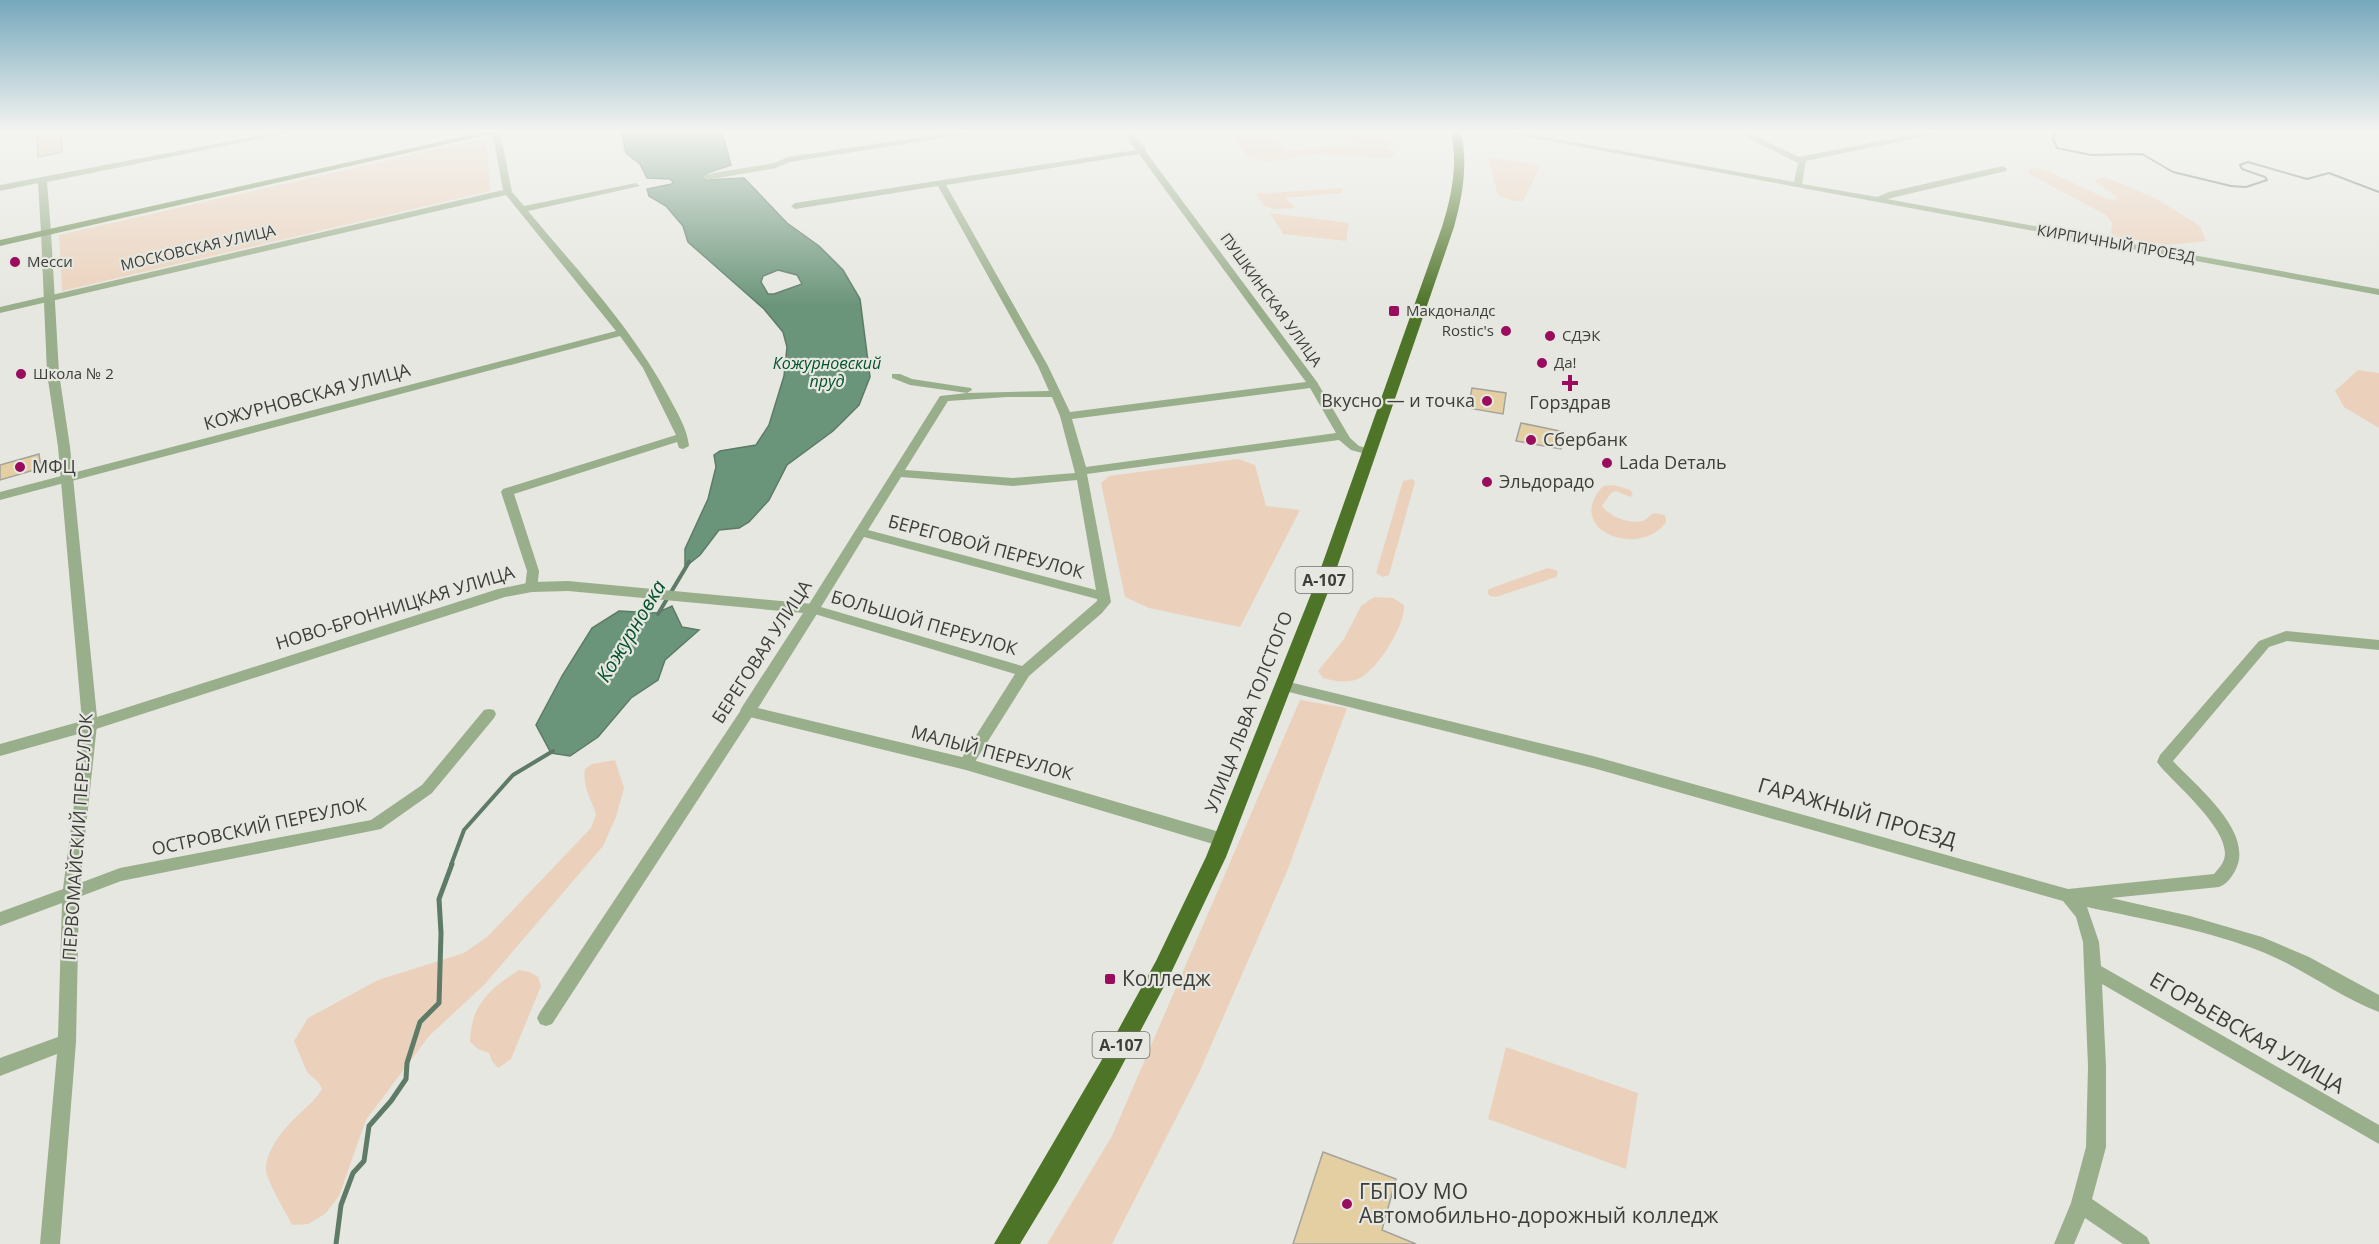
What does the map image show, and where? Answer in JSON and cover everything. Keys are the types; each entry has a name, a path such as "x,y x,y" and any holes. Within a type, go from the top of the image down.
{"highway":[{"name":"УЛИЦА ЛЬВА ТОЛСТОГО","path":"1006,1244 1048,1175 1163,968 1223,840 1285,686 1370,452 1455,206 1458,189"}],"main road":[{"path":"0,243 238,189"}],"street":[{"name":"ПЕРВОМАЙСКИЙ ПЕРЕУЛОК","path":"43,189 53,373 66,479 90,725 71,893 67,1042 50,1244"},
{"path":"523,209 621,189"},
{"path":"795,206 903,189"},
{"path":"945,189 1057,394 1066,416 1082,473 1104,596 1104,602 1097,610 1024,672 966,764"},
{"name":"ПУШКИНСКАЯ УЛИЦА","path":"1171,189 1314,384 1342,436"},
{"name":"КИРПИЧНЫЙ ПРОЕЗД","path":"1824,189 2379,292"},
{"path":"1879,200 1889,195 1915,189"},
{"path":"508,192 623,332 648,368 683,441 507,492 533,571 531,587"},
{"name":"МОСКОВСКАЯ УЛИЦА","path":"0,310 508,192"},
{"name":"КОЖУРНОВСКАЯ УЛИЦА","path":"0,496 623,332"},
{"path":"896,376 910,382 942,387 1007,393"},
{"path":"1066,416 1314,384"},
{"name":"БЕРЕГОВАЯ УЛИЦА","path":"546,1018 813,609 944,398 1007,393 1057,394"},
{"path":"898,473 1013,482 1342,436 1355,448 1370,452"},
{"name":"БЕРЕГОВОЙ ПЕРЕУЛОК","path":"860,532 1104,596"},
{"name":"НОВО-БРОННИЦКАЯ УЛИЦА","path":"0,750 90,725 484,598 531,587 568,586 813,609"},
{"name":"БОЛЬШОЙ ПЕРЕУЛОК","path":"813,609 1024,672"},
{"path":"2068,896 2219,880 2231,864 2233,851 2229,838 2206,805 2165,762 2167,755 2264,644 2286,636 2379,645"},
{"name":"ГАРАЖНЫЙ ПРОЕЗД","path":"1285,686 1593,762 2068,896 2138,911 2256,942 2291,957 2379,1004"},
{"name":"МАЛЫЙ ПЕРЕУЛОК","path":"747,711 966,764 1223,840"},
{"name":"ОСТРОВСКИЙ ПЕРЕУЛОК","path":"0,919 120,875 375,825 426,789 489,714"},
{"path":"2064,1244 2081,1203 2096,1147 2097,1066 2091,942 2083,914 2068,896"},
{"name":"ЕГОРЬЕВСКАЯ УЛИЦА","path":"2093,970 2379,1135"},
{"path":"0,1067 67,1042"},
{"path":"2081,1203 2140,1244"}],"shaded area":[{"path":"261,189 490,189 490,191 62,291 59,235"},
{"path":"1342,189 1342,193 1285,198 1296,208 1274,209 1264,206 1256,194"},
{"path":"1496,189 1529,189 1523,201 1513,201 1498,195"},
{"path":"2057,189 2086,189 2107,199 2115,200 2118,198 2106,189 2133,189 2157,199 2200,226 2206,241 2169,245 2117,237 2111,233 2112,223 2106,215"},
{"path":"1270,213 1349,223 1346,241 1283,234"},
{"path":"2358,370 2379,373 2379,428 2344,407 2335,391"},
{"path":"1238,459 1255,465 1266,506 1300,510 1240,627 1149,608 1125,597 1101,483 1109,476"},
{"path":"1412,479 1415,482 1389,575 1383,577 1376,573 1403,481"},
{"path":"1614,485 1630,490 1633,494 1630,497 1616,491 1611,493 1602,506 1610,513 1637,522 1654,513 1665,515 1666,522 1654,533 1640,538 1624,539 1610,535 1598,527 1592,516 1593,502 1603,486"},
{"path":"1548,568 1556,570 1558,573 1556,577 1496,597 1490,596 1487,592 1489,589"},
{"path":"1374,597 1393,598 1404,605 1400,623 1390,645 1375,665 1360,678 1337,681 1323,678 1318,671 1344,639 1361,606"},
{"path":"1300,700 1347,708 1288,869 1199,1073 1112,1244 1047,1244 1112,1136"},
{"path":"615,760 624,788 616,817 603,846 485,984 429,1036 366,1120 339,1196 325,1214 308,1224 292,1225 272,1188 266,1168 267,1160 279,1137 322,1089 307,1072 294,1041 308,1018 378,980 464,953 487,937 591,828 596,814 586,786 585,769 592,764"},
{"path":"519,970 530,972 538,977 541,986 511,1059 498,1068 489,1053 478,1049 470,1042 471,1029 478,1008 484,999 499,984"},
{"path":"1506,1047 1638,1093 1626,1169 1488,1119"}],"water":[{"name":"Кожурновский пруд","path":"647,189 755,189 787,223 819,246 843,270 860,299 870,377 859,405 833,431 787,465 769,500 749,522 739,528 719,530 700,555 685,567 685,549 708,499 716,467 714,455 720,451 756,445 769,425 784,376 787,347 783,332 764,309 688,242 683,226 666,206 649,196","holes":["778,270 797,275 802,284 768,294 761,282 763,276"]},
{"path":"672,606 682,627 699,630 665,660 658,680 631,698 598,737 570,756 551,753 536,725 562,676 592,628 619,611 657,613"}],"building":[{"name":"Вкусно — и точка","path":"1472,388 1506,393 1503,414 1468,408"},
{"path":"1521,423 1565,432 1561,449 1516,441"},
{"name":"МФЦ","path":"39,454 41,468 0,480 0,465"},
{"name":"ГБПОУ МО Автомобильно-дорожный колледж","path":"1323,1152 1396,1179 1382,1230 1416,1244 1293,1244"}],"waterway":[{"path":"2371,189 2379,192"},
{"name":"Кожурновка","path":"658,614 689,562"},
{"name":"Кожурновка","path":"451,865 464,830 513,775 553,751"},
{"name":"Кожурновка","path":"336,1244 341,1205 353,1173 364,1161 369,1126 391,1101 406,1079 407,1063 420,1022 439,1003 441,933 439,899 452,864"}],"place":[{"name":"Месси","path":"15,262"},
{"name":"Макдоналдс","path":"1394,311"},
{"name":"Rostic's","path":"1506,331"},
{"name":"СДЭК","path":"1550,336"},
{"name":"Да!","path":"1542,363"},
{"name":"Школа № 2","path":"21,374"},
{"name":"Горздрав","path":"1570,383"},
{"name":"Вкусно — и точка","path":"1487,401"},
{"name":"Сбербанк","path":"1531,440"},
{"name":"Lada Dеталь","path":"1607,463"},
{"name":"МФЦ","path":"20,467"},
{"name":"Эльдорадо","path":"1487,482"},
{"name":"Колледж","path":"1110,979"},
{"name":"ГБПОУ МО Автомобильно-дорожный колледж","path":"1347,1204"}]}
